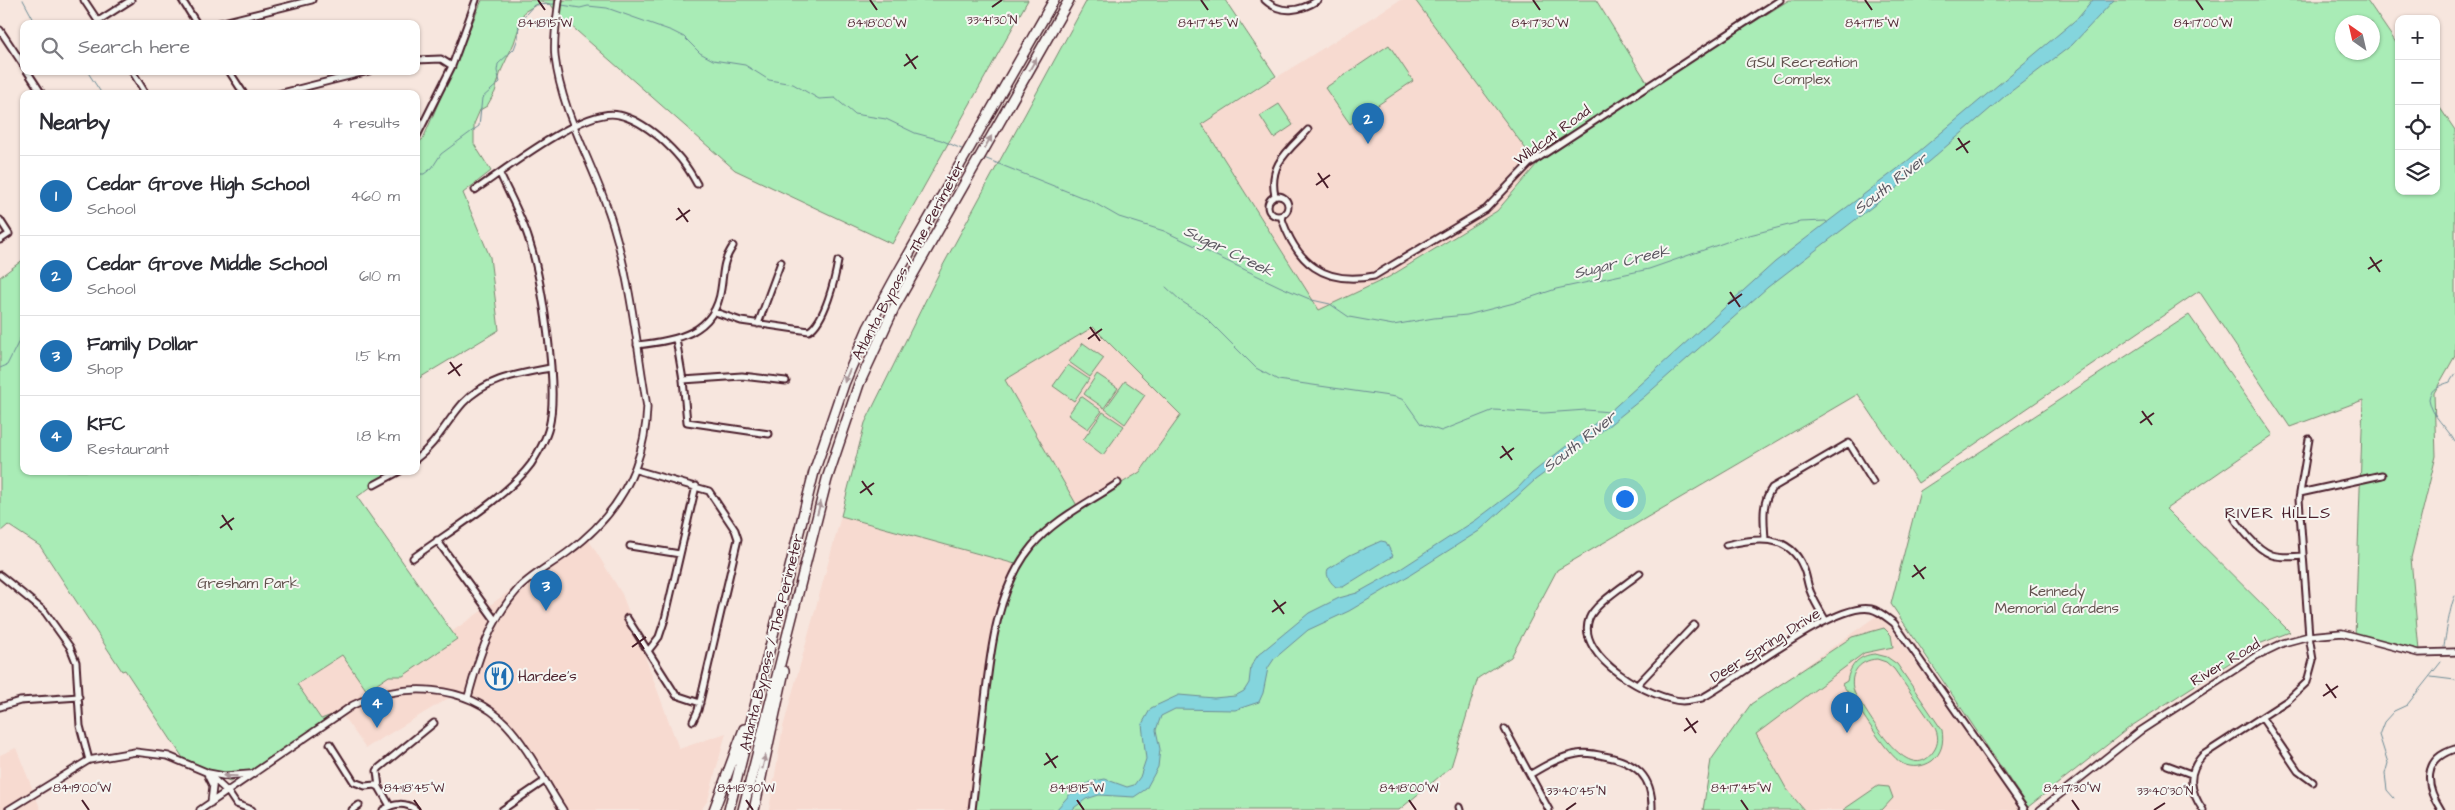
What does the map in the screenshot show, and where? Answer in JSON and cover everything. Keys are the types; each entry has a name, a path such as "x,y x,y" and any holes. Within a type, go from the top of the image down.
{"highway":[{"name":"Atlanta Bypass / The Perimeter","path":"729,810 812,480 830,422 868,328 1054,0"},
{"name":"Atlanta Bypass / The Perimeter","path":"743,810 835,451 851,404 877,342 921,260 1069,0"},
{"path":"754,810 781,685 795,604"},
{"path":"714,810 760,684"}],"street":[{"path":"84,0 98,20"},
{"path":"102,20 131,0"},
{"path":"182,0 194,20"},
{"path":"231,20 312,0"},
{"path":"420,130 452,66 474,11 476,0"},
{"path":"468,697 490,627 521,587 600,525 618,503 636,470 645,437 648,407 627,282 614,227 605,199 573,125 555,56 559,0"},
{"path":"1265,0 1275,7 1285,10 1305,8 1318,0"},
{"name":"Wildcat Road","path":"1281,216 1291,240 1301,255 1322,274 1338,278 1358,279 1374,276 1486,209 1529,164 1780,0"},
{"path":"0,30 20,60"},
{"path":"420,60 441,59 452,66"},
{"path":"30,75 39,90"},
{"path":"134,75 144,90"},
{"path":"232,75 241,90"},
{"path":"294,90 353,75"},
{"path":"475,190 573,125 597,116 618,114 648,128 681,157 697,184"},
{"path":"1276,196 1273,186 1274,171 1280,159 1308,130"},
{"path":"412,558 502,494 531,463 549,428 553,405 540,288 531,247 524,227 500,174"},
{"path":"1276,196 1283,197 1288,202 1288,209 1281,216 1274,215 1268,208 1269,201 1276,196"},
{"path":"0,220 10,234 0,240"},
{"path":"637,345 676,339 700,327 714,312 721,288 723,266 734,246"},
{"path":"714,312 758,324 805,332 813,329 833,287 838,261"},
{"path":"758,324 781,262"},
{"path":"676,339 683,380 687,422 769,434"},
{"path":"420,456 435,443 463,403 475,393 506,377 550,368"},
{"path":"683,380 742,376 786,381"},
{"path":"2203,810 2193,793 2191,774 2196,763 2203,755 2288,700 2307,682 2313,660 2309,636 2300,493 2310,439"},
{"path":"1765,539 1763,511 1767,494 1772,488 1849,443 1873,482"},
{"path":"636,470 709,491 735,530 738,543 700,703 693,721"},
{"path":"374,485 393,475"},
{"path":"2300,493 2382,475"},
{"path":"972,810 987,668 998,617 1012,582 1021,563 1041,537 1118,482"},
{"path":"648,651 659,637 665,619 696,486"},
{"path":"2231,512 2236,522 2266,552 2280,557 2303,556"},
{"path":"1726,545 1752,539 1765,539 1786,546 1799,559 1810,593 1826,620"},
{"path":"437,540 495,620"},
{"path":"630,546 680,554"},
{"name":"Deer Spring Drive","path":"1640,574 1593,612 1587,626 1591,644 1605,663 1636,684 1672,699 1683,701 1702,698 1826,620 1853,610 1872,609 1884,615 1894,624 2025,810"},
{"path":"0,575 45,612 70,647 76,662 80,726 89,760"},
{"path":"627,618 676,695 700,703"},
{"path":"1636,684 1694,624"},
{"name":"River Road","path":"2040,810 2122,744 2171,710 2256,656 2283,643 2309,636 2342,633 2418,653 2455,652"},
{"path":"200,810 353,705 369,697 396,691 423,689 468,697 505,723 563,810"},
{"path":"0,707 20,700 79,698"},
{"path":"2262,718 2298,771 2313,782"},
{"path":"390,806 379,787 377,771 434,723"},
{"path":"1505,729 1531,774 1548,810"},
{"path":"330,744 354,782 365,786 374,785 379,787"},
{"path":"2441,810 2430,791 2430,774 2437,759 2455,749"},
{"path":"8,810 89,760 135,752 168,756 206,772 224,776 254,774"},
{"path":"1531,774 1557,760 1579,754 1591,753 1622,760 1634,766 1646,779 1652,794 1652,810"},
{"path":"2167,765 2191,774"},
{"path":"206,772 228,792 235,802 252,810"},
{"path":"206,772 213,786 210,803"},
{"path":"502,810 543,782"},
{"path":"352,810 360,805"},
{"path":"384,810 390,806 410,805 416,810"}],"shaded area":[{"path":"1400,0 1415,0 1537,164 1497,211 1389,277 1319,310 1202,124"},
{"path":"1093,327 1182,415 1140,472 1079,510 1005,380"},
{"path":"841,516 1019,565 971,810 769,810 783,727"},
{"path":"587,537 622,594 679,749 726,733 708,800 701,810 564,810 497,714 460,691 366,748 340,712 321,719 297,684 343,655 367,691"},
{"path":"1882,612 1887,623 2020,810 1703,810 1711,760 1749,706"},
{"path":"16,748 41,810 0,810 0,755"}],"green space":[{"path":"482,0 1028,0 892,244 735,170 561,17 550,4 541,2 524,12 514,43 501,71 495,92 487,106 480,110 474,124 474,144 491,171 463,193 490,257 499,330 420,378 420,141 423,139"},
{"name":"GSU Recreation Complex","path":"1087,0 1225,0 1276,76 1202,124 1319,310 1389,277 1497,211 1537,164 1415,0 1596,0 1650,87 1709,46 1751,24 1789,0 2367,0 2377,15 2335,15 2335,60 2380,60 2380,19 2395,41 2395,195 2440,195 2440,108 2455,130 2455,356 2434,393 2436,456 2411,558 2419,651 2355,638 2363,400 2290,427 2199,291 1918,483 1858,394 1557,570 1511,657 1478,678 1451,767 1399,810 971,810 989,659 1003,604 1019,565 841,516 865,423 941,269","holes":["1093,327 1181,415 1140,472 1079,509 1005,380"]},
{"path":"1389,45 1413,81 1350,124 1325,88"},
{"path":"1279,104 1293,125 1274,138 1260,116"},
{"name":"Gresham Park","path":"20,262 20,475 387,475 357,497 457,639 403,676 389,676 367,691 342,655 297,684 321,719 340,712 287,750 230,782 189,767 125,670 122,671 40,546 8,525 0,532 0,277"},
{"name":"Kennedy Memorial Gardens","path":"2189,315 2273,435 2166,509 2290,632 2259,644 2130,727 2028,807 1891,604 1920,491"},
{"path":"1083,343 1104,358 1090,377 1069,362"},
{"path":"1068,365 1089,379 1074,401 1053,386"},
{"path":"1097,374 1118,388 1104,408 1084,394"},
{"path":"1125,381 1145,395 1125,424 1105,409"},
{"path":"1081,396 1102,411 1088,429 1068,415"},
{"path":"1103,412 1124,426 1103,455 1083,440"},
{"path":"1884,628 1891,635 1893,647 1864,653 1756,734 1786,788 1804,810 1703,810 1711,760 1751,704 1852,637"},
{"path":"1875,654 1887,657 1897,664 1942,730 1943,739 1940,751 1929,763 1921,766 1910,766 1896,759 1842,684 1847,681 1850,670 1856,662","holes":["1877,659 1886,662 1894,669 1936,729 1938,739 1936,746 1933,752 1923,761 1912,761 1900,754 1879,730 1855,694 1852,681 1856,670 1864,662 1870,660"]},
{"path":"1878,786 1889,787 1893,798 1882,810 1843,810"}],"water":[{"name":"South River","path":"2093,0 2114,0 2072,45 2005,96 1907,180 1768,287 1644,397 1597,435 1535,480 1479,531 1349,611 1308,630 1274,659 1268,668 1263,693 1259,702 1235,710 1175,709 1161,716 1156,730 1160,749 1158,767 1146,789 1134,797 1099,795 1086,799 1071,810 1056,810 1072,792 1090,782 1105,779 1127,787 1134,785 1140,777 1146,759 1142,724 1151,708 1179,695 1214,698 1235,696 1244,691 1249,683 1251,666 1258,655 1309,613 1339,598 1357,593 1402,568 1476,520 1517,489 1532,473 1607,414 1775,262 1905,163 2079,17"},
{"path":"1381,541 1386,542 1393,556 1343,587 1336,587 1332,583 1328,577 1328,569 1350,555"}],"waterway":[{"path":"23,0 34,20"},
{"name":"Sugar Creek","path":"420,174 424,174 432,168 441,154 479,126 482,98 500,82 497,71 498,64 514,49 518,38 519,22 534,5 554,4"},
{"name":"Sugar Creek","path":"562,5 580,8 588,6 607,8 672,31 684,37 700,53 713,60 745,65 769,80 793,84 819,99 835,98 854,114 886,119 915,133 941,140 964,150"},
{"path":"90,75 99,90"},
{"name":"Sugar Creek","path":"984,158 1091,201 1119,217 1164,231 1281,287 1312,300 1330,304 1349,317 1393,325 1467,315 1514,303 1556,289 1649,269 1738,238 1800,222 1826,221 1827,223"},
{"path":"1166,287 1181,301 1203,315 1256,368 1278,380 1396,397 1404,400 1421,424 1441,431 1494,410 1544,413 1586,410 1610,412"},
{"name":"Sugar Creek","path":"0,368 7,365 20,339"},
{"path":"2455,374 2450,382 2431,392 2429,399 2436,416 2455,442"},
{"path":"2444,647 2450,612 2455,596"},
{"path":"2394,798 2387,790 2385,774 2388,763 2379,735 2384,722 2394,711 2407,705 2441,662"},
{"path":"2431,677 2455,680"}],"place":[{"name":"Cedar Grove Middle School","path":"1368,144"},
{"name":"Family Dollar","path":"546,611"},
{"name":"Hardee's","path":"499,676"},
{"name":"KFC","path":"377,728"},
{"name":"Cedar Grove High School","path":"1847,733"}],"district":[{"name":"RIVER HILLS","path":"2278,512"}]}
